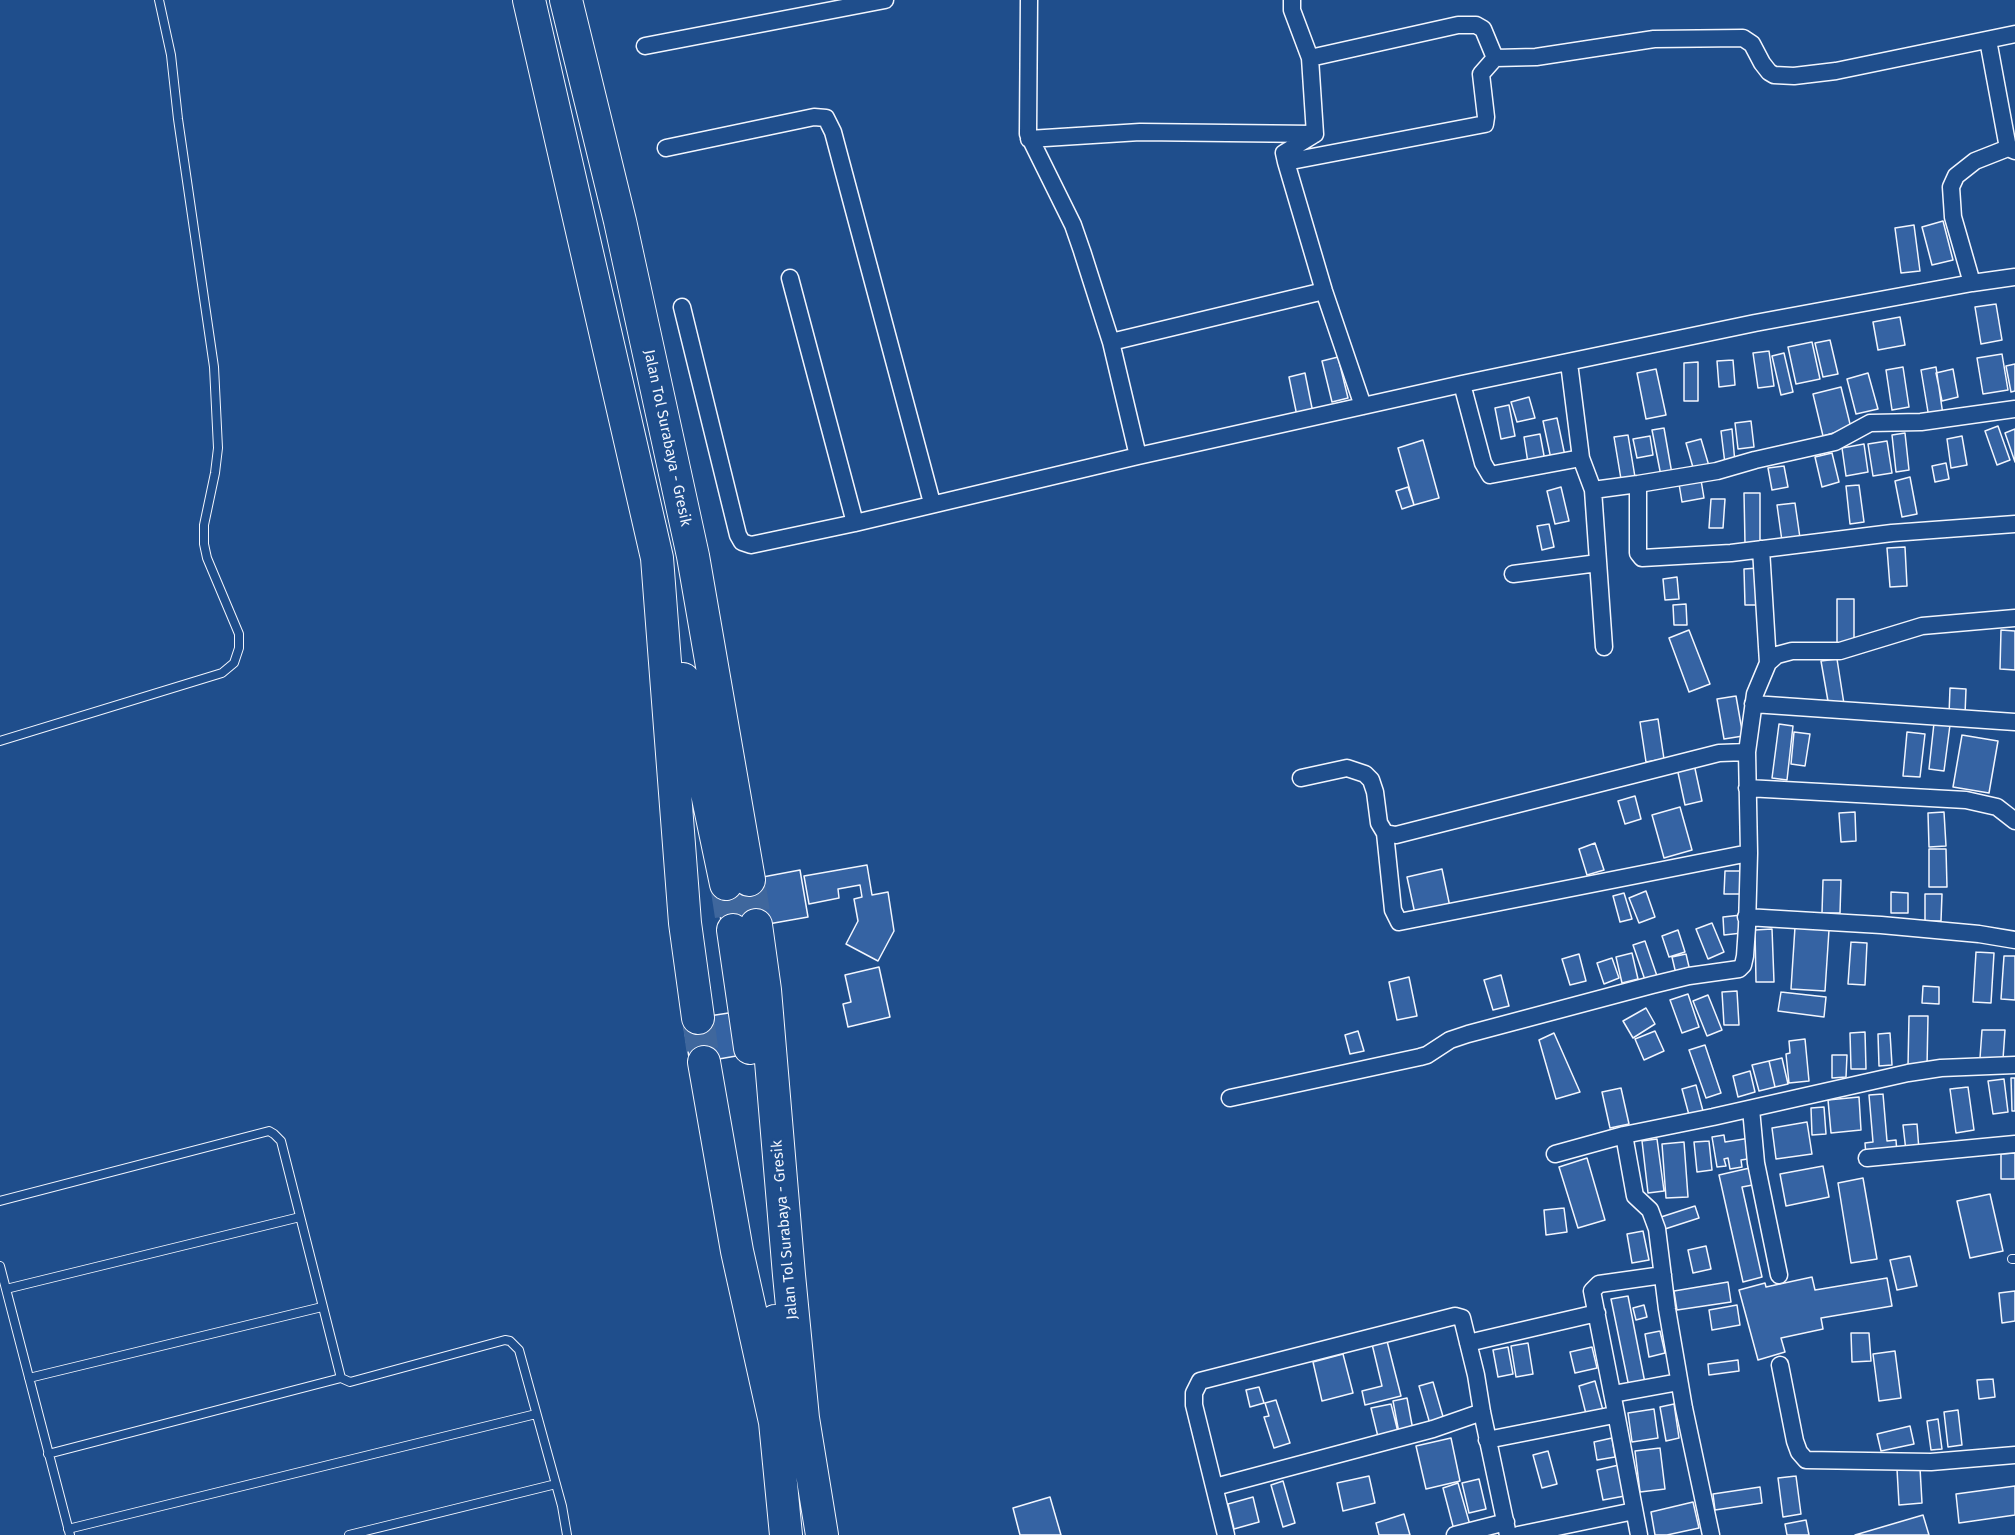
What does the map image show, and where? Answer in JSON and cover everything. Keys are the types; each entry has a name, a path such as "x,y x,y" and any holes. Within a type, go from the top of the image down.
{"highway":[{"name":"Jalan Tol Surabaya - Gresik","path":"529,0 657,558 738,882 693,556 620,221 566,0"},
{"name":"Jalan Tol Surabaya - Gresik","path":"657,558 685,923 698,1018"},
{"name":"Jalan Tol Surabaya - Gresik","path":"786,1535 775,1422 776,1334 750,1054 745,927 765,990 803,1418 822,1535"},
{"name":"Jalan Tol Surabaya - Gresik","path":"704,1062 737,1251 775,1422"}],"street":[{"path":"645,46 885,0"},
{"path":"1029,0 1027,130 1029,139 1073,225 1110,342 1138,456"},
{"path":"1292,0 1292,10 1310,58 1316,134"},
{"path":"1310,58 1458,25 1476,25 1483,29 1490,41 1495,58"},
{"path":"1286,162 1485,124 1481,74 1495,58 1536,57 1654,39 1743,38 1752,44 1769,72 1774,75 1794,76 1836,71 2015,34"},
{"path":"1972,283 1953,217 1951,187 1956,176 1975,161 2011,150 1988,40"},
{"path":"666,148 814,117 826,118 833,132 932,503"},
{"path":"1029,139 1140,132 1316,134"},
{"path":"1316,134 1284,153 1324,291 1363,406"},
{"path":"682,307 738,535 742,542 750,545 1462,384 1755,323 2015,277"},
{"path":"790,278 855,523"},
{"path":"1110,342 1324,291"},
{"path":"1569,363 1581,458 1593,490 1604,647"},
{"path":"1462,384 1483,463 1490,475 1581,458"},
{"path":"1593,490 1717,471 1835,442 1870,423 1921,422 2015,409"},
{"path":"1638,484 1638,553 1642,558 1761,549 1893,533 2015,524"},
{"path":"1761,549 1768,663"},
{"path":"1513,574 1598,563"},
{"path":"1230,1098 1420,1058 1450,1040 1468,1034 1689,976 1739,969 1743,965 1745,956 1749,853 1748,752 1753,704 1759,680 1768,663 1777,655 1792,651 1840,651 1922,626 1959,621 2015,618"},
{"path":"1753,704 2015,722"},
{"path":"1385,833 1396,835 1719,753 1748,752"},
{"path":"1301,778 1347,768 1365,774 1371,780 1379,823 1385,833 1393,910 1399,922 1749,853"},
{"path":"1747,788 1966,800 1997,807 2015,821"},
{"path":"1746,917 1881,925 1979,934 2015,940"},
{"path":"1555,1154 1624,1135 1908,1073 1941,1068 2015,1065"},
{"path":"1751,1109 1756,1163 1779,1275"},
{"path":"1624,1135 1635,1196 1650,1210 1657,1230 1679,1382 1711,1535"},
{"path":"1867,1158 2015,1144"},
{"path":"1639,1535 1592,1291 1599,1284 1663,1275"},
{"path":"1468,1343 1597,1313"},
{"path":"1226,1535 1194,1405 1194,1394 1200,1381 1446,1317 1462,1318 1507,1528 1455,1535"},
{"path":"1780,1365 1795,1441 1799,1452 1806,1460 1932,1462 2015,1455"},
{"path":"1613,1394 1679,1382"},
{"path":"1215,1487 1433,1429 1482,1412"},
{"path":"1487,1440 1616,1413"},
{"path":"1518,1535 1634,1511"}],"lane":[{"path":"0,741 222,673 234,663 239,648 239,634 207,558 204,544 204,525 218,448 214,367 179,129 171,55 159,0"},
{"path":"0,1201 270,1131 281,1141 341,1378"},
{"path":"6,1289 300,1217"},
{"path":"0,1266 69,1532 536,1414"},
{"path":"29,1378 322,1307"},
{"path":"48,1454 341,1378 350,1382 505,1340 510,1341 519,1350 556,1484 567,1535"},
{"path":"349,1535 556,1484"}],"building":[{"path":"1943,221 1953,260 1932,265 1922,227"},
{"path":"1914,225 1920,271 1901,273 1895,228"},
{"path":"1996,304 2002,340 1981,344 1975,307"},
{"path":"1900,317 1905,345 1878,350 1873,322"},
{"path":"1830,340 1838,374 1823,377 1815,343"},
{"path":"1812,342 1820,379 1796,384 1788,347"},
{"path":"1769,351 1774,386 1758,388 1753,353"},
{"path":"1784,353 1793,392 1781,395 1772,356"},
{"path":"2002,354 2008,390 1983,394 1977,358"},
{"path":"1338,357 1348,398 1332,402 1322,361"},
{"path":"1733,360 1735,385 1719,387 1717,361"},
{"path":"1698,362 1698,401 1684,401 1684,363"},
{"path":"2015,364 2015,391 2011,392 2006,366"},
{"path":"1903,367 1909,407 1892,410 1886,370"},
{"path":"1936,367 1943,415 1929,418 1921,370"},
{"path":"1656,369 1666,415 1646,419 1637,373"},
{"path":"1953,369 1958,397 1942,401 1936,373"},
{"path":"1305,373 1313,413 1297,416 1289,377"},
{"path":"1868,373 1878,409 1856,414 1847,379"},
{"path":"1841,387 1851,428 1823,436 1813,394"},
{"path":"1529,397 1535,418 1517,422 1511,402"},
{"path":"1509,405 1515,436 1501,439 1495,408"},
{"path":"1557,418 1565,456 1551,459 1543,421"},
{"path":"1751,421 1754,447 1738,449 1735,423"},
{"path":"1998,426 2010,460 1997,465 1985,431"},
{"path":"1664,428 1672,474 1661,476 1652,430"},
{"path":"1732,429 1735,463 1725,464 1721,431"},
{"path":"2015,429 2015,462 2005,433"},
{"path":"1905,433 1909,470 1896,472 1892,435"},
{"path":"1540,434 1545,461 1528,463 1524,437"},
{"path":"1628,435 1635,477 1621,479 1614,437"},
{"path":"1650,436 1653,455 1637,458 1633,439"},
{"path":"1962,436 1967,465 1951,468 1947,439"},
{"path":"1701,439 1709,466 1694,471 1686,443"},
{"path":"1423,440 1439,498 1414,505 1398,448"},
{"path":"1887,441 1892,473 1873,476 1868,444"},
{"path":"1864,444 1868,472 1846,476 1842,448"},
{"path":"1832,453 1839,482 1822,487 1815,457"},
{"path":"1946,463 1949,479 1935,482 1932,466"},
{"path":"1784,466 1788,487 1772,490 1768,468"},
{"path":"1910,477 1917,514 1902,517 1895,481"},
{"path":"1701,480 1704,498 1682,502 1679,484"},
{"path":"1859,485 1864,522 1850,524 1846,486"},
{"path":"1408,487 1414,505 1402,509 1396,491"},
{"path":"1561,487 1569,521 1555,524 1547,491"},
{"path":"1744,493 1760,493 1760,544 1745,544"},
{"path":"1711,499 1725,499 1723,528 1709,528"},
{"path":"1795,503 1800,538 1782,541 1777,505"},
{"path":"1549,524 1554,547 1542,550 1537,526"},
{"path":"1905,547 1907,586 1890,587 1887,548"},
{"path":"1758,568 1758,605 1745,605 1744,569"},
{"path":"1677,577 1679,599 1665,600 1663,579"},
{"path":"1837,599 1854,599 1854,645 1837,645"},
{"path":"1686,604 1687,625 1674,625 1673,605"},
{"path":"1689,630 1710,684 1689,692 1669,638"},
{"path":"2001,630 2015,631 2015,670 2000,669"},
{"path":"1837,659 1844,704 1829,707 1821,661"},
{"path":"1950,688 1966,689 1965,715 1949,715"},
{"path":"1736,696 1743,736 1724,739 1717,699"},
{"path":"1658,719 1664,759 1646,762 1640,722"},
{"path":"1934,723 1950,725 1944,771 1929,769"},
{"path":"1779,724 1793,726 1787,780 1772,778"},
{"path":"1794,732 1810,734 1805,766 1791,764"},
{"path":"1907,732 1925,734 1920,777 1903,776"},
{"path":"1962,735 1998,741 1989,793 1953,787"},
{"path":"1694,764 1702,801 1685,805 1677,768"},
{"path":"1635,796 1641,819 1625,824 1618,801"},
{"path":"1680,807 1692,850 1664,858 1652,815"},
{"path":"1855,812 1856,841 1841,842 1839,813"},
{"path":"1944,812 1946,846 1929,847 1928,813"},
{"path":"1595,843 1604,870 1587,875 1579,849"},
{"path":"1929,849 1946,849 1947,887 1929,887"},
{"path":"867,865 872,895 888,892 894,931 878,961 846,944 858,921 854,899 862,897 860,885 838,889 839,898 809,904 804,876"},
{"path":"1442,869 1450,907 1415,914 1407,877"},
{"path":"800,870 808,917 723,932 715,886"},
{"path":"1725,871 1741,871 1740,894 1724,894"},
{"path":"1823,880 1841,880 1840,913 1822,913"},
{"path":"1646,891 1655,917 1639,923 1629,898"},
{"path":"1891,892 1908,893 1908,913 1891,913"},
{"path":"1624,893 1632,919 1620,922 1613,896"},
{"path":"1925,894 1942,894 1941,921 1925,921"},
{"path":"1741,915 1742,933 1724,935 1723,917"},
{"path":"1712,923 1724,952 1708,959 1696,929"},
{"path":"1795,927 1829,930 1825,991 1791,989"},
{"path":"1772,929 1774,982 1756,982 1755,930"},
{"path":"1678,930 1685,952 1669,957 1662,936"},
{"path":"1645,941 1657,976 1645,980 1633,945"},
{"path":"1851,942 1867,943 1865,985 1848,984"},
{"path":"1976,952 1994,953 1991,1003 1973,1002"},
{"path":"1632,953 1638,979 1622,983 1616,957"},
{"path":"1579,954 1586,981 1570,985 1562,959"},
{"path":"1686,954 1690,971 1676,974 1672,957"},
{"path":"2004,956 2015,956 2015,1000 2001,999"},
{"path":"1612,958 1619,978 1604,984 1597,963"},
{"path":"879,967 890,1017 848,1027 843,1004 851,1002 845,975"},
{"path":"1501,975 1509,1006 1493,1010 1484,980"},
{"path":"1409,977 1417,1016 1397,1020 1389,982"},
{"path":"1923,986 1939,987 1939,1004 1922,1003"},
{"path":"1737,991 1739,1025 1724,1025 1722,992"},
{"path":"1781,992 1826,997 1824,1017 1778,1011"},
{"path":"1688,994 1699,1027 1682,1033 1670,1000"},
{"path":"1708,995 1722,1030 1707,1036 1693,1001"},
{"path":"1646,1008 1655,1024 1633,1038 1623,1021"},
{"path":"735,1012 742,1055 690,1064 683,1020"},
{"path":"1909,1016 1928,1016 1927,1067 1908,1067"},
{"path":"1982,1030 2005,1030 2003,1059 1980,1058"},
{"path":"1358,1031 1364,1051 1350,1054 1345,1035"},
{"path":"1655,1031 1664,1051 1644,1060 1635,1039"},
{"path":"1865,1032 1866,1069 1851,1069 1850,1033"},
{"path":"1554,1033 1580,1092 1556,1099 1539,1040"},
{"path":"1890,1033 1892,1065 1879,1066 1878,1034"},
{"path":"1805,1039 1809,1081 1789,1083 1786,1054 1790,1053 1789,1041"},
{"path":"1705,1045 1721,1093 1706,1098 1689,1050"},
{"path":"1832,1055 1847,1055 1846,1077 1832,1078"},
{"path":"1782,1058 1788,1084 1775,1087 1769,1061"},
{"path":"1769,1061 1775,1087 1759,1091 1752,1065"},
{"path":"1750,1071 1755,1092 1738,1097 1733,1076"},
{"path":"2011,1078 2015,1078 2015,1111 2012,1111"},
{"path":"2004,1079 2008,1112 1993,1114 1988,1081"},
{"path":"1696,1085 1703,1111 1689,1115 1682,1089"},
{"path":"1968,1087 1974,1130 1956,1133 1950,1089"},
{"path":"1621,1088 1629,1124 1610,1128 1602,1092"},
{"path":"1883,1094 1887,1141 1896,1140 1897,1153 1866,1156 1865,1143 1873,1142 1869,1095"},
{"path":"1859,1097 1861,1130 1831,1133 1828,1100"},
{"path":"1824,1107 1826,1134 1812,1135 1811,1108"},
{"path":"1807,1122 1812,1154 1776,1159 1772,1128"},
{"path":"1917,1124 1919,1150 1906,1151 1903,1125"},
{"path":"1724,1135 1725,1142 1750,1138 1754,1158 1741,1160 1742,1167 1730,1169 1728,1158 1724,1159 1726,1166 1717,1167 1712,1137"},
{"path":"1657,1139 1664,1191 1648,1193 1642,1141"},
{"path":"1709,1141 1712,1170 1697,1172 1694,1142"},
{"path":"1684,1142 1688,1197 1666,1198 1662,1144"},
{"path":"2015,1153 2015,1179 2001,1179 2001,1154"},
{"path":"1587,1158 1605,1220 1578,1228 1559,1167"},
{"path":"1823,1166 1829,1197 1786,1206 1780,1174"},
{"path":"1754,1167 1758,1184 1742,1187 1762,1277 1743,1282 1719,1175"},
{"path":"1863,1178 1877,1259 1851,1263 1838,1183"},
{"path":"1990,1194 2003,1251 1970,1258 1957,1201"},
{"path":"1695,1206 1699,1218 1665,1229 1661,1217"},
{"path":"1564,1208 1567,1232 1546,1235 1544,1210"},
{"path":"1643,1231 1649,1260 1632,1263 1627,1234"},
{"path":"1706,1246 1711,1269 1693,1273 1688,1250"},
{"path":"1910,1256 1917,1286 1897,1290 1890,1260"},
{"path":"1812,1277 1815,1290 1887,1278 1892,1306 1821,1318 1823,1329 1781,1338 1785,1352 1758,1360 1739,1290 1765,1283 1766,1287"},
{"path":"1728,1282 1731,1302 1677,1310 1674,1291"},
{"path":"2015,1291 2015,1321 2002,1323 1999,1293"},
{"path":"1628,1296 1645,1383 1629,1387 1611,1299"},
{"path":"1644,1305 1647,1317 1636,1320 1633,1308"},
{"path":"1737,1305 1740,1325 1712,1330 1709,1310"},
{"path":"1660,1331 1665,1353 1649,1357 1645,1334"},
{"path":"1851,1333 1869,1333 1871,1361 1852,1362"},
{"path":"1387,1341 1401,1396 1365,1405 1362,1391 1382,1386 1372,1344"},
{"path":"1528,1343 1533,1374 1516,1377 1511,1346"},
{"path":"1508,1347 1513,1374 1498,1377 1493,1350"},
{"path":"1592,1347 1597,1368 1575,1373 1570,1352"},
{"path":"1895,1351 1901,1398 1879,1401 1873,1354"},
{"path":"1343,1354 1353,1393 1322,1401 1313,1362"},
{"path":"1738,1360 1739,1371 1709,1375 1708,1364"},
{"path":"1993,1379 1995,1397 1979,1399 1977,1380"},
{"path":"1595,1381 1604,1414 1587,1418 1579,1386"},
{"path":"1433,1382 1444,1420 1430,1424 1419,1386"},
{"path":"1259,1387 1264,1403 1250,1407 1246,1390"},
{"path":"1407,1398 1413,1430 1399,1433 1393,1401"},
{"path":"1276,1400 1290,1443 1274,1448 1264,1417 1269,1416 1265,1403"},
{"path":"1391,1404 1399,1436 1379,1441 1371,1408"},
{"path":"1674,1404 1679,1438 1666,1441 1660,1407"},
{"path":"1654,1409 1658,1438 1632,1442 1628,1413"},
{"path":"1958,1410 1962,1445 1948,1447 1944,1412"},
{"path":"1938,1419 1942,1449 1931,1450 1927,1421"},
{"path":"1910,1426 1914,1444 1881,1451 1877,1434"},
{"path":"1451,1438 1460,1481 1426,1489 1416,1446"},
{"path":"1612,1438 1615,1457 1597,1460 1594,1442"},
{"path":"1660,1448 1665,1489 1640,1492 1635,1451"},
{"path":"1548,1451 1557,1484 1542,1488 1533,1455"},
{"path":"1623,1464 1630,1495 1603,1500 1597,1470"},
{"path":"1920,1468 1922,1503 1899,1505 1897,1469"},
{"path":"1369,1476 1375,1503 1343,1511 1337,1483"},
{"path":"1796,1476 1801,1514 1783,1517 1778,1478"},
{"path":"1479,1479 1486,1509 1469,1513 1462,1483"},
{"path":"1283,1481 1295,1523 1283,1527 1271,1485"},
{"path":"1458,1483 1470,1525 1454,1530 1443,1488"},
{"path":"2015,1486 2015,1515 1959,1523 1956,1494"},
{"path":"1760,1487 1762,1503 1715,1510 1713,1494"},
{"path":"1050,1497 1061,1535 1020,1535 1013,1508"},
{"path":"1253,1497 1259,1522 1234,1529 1228,1504"},
{"path":"1693,1502 1699,1528 1667,1535 1655,1535 1651,1512"},
{"path":"1404,1514 1410,1535 1379,1535 1376,1523"},
{"path":"1923,1515 1929,1535 1855,1535"},
{"path":"1806,1520 1809,1535 1787,1535 1785,1524"}],"tunnel":[{"path":"749,880 756,925"},
{"path":"726,884 733,930"},
{"path":"698,1018 704,1062"}]}
